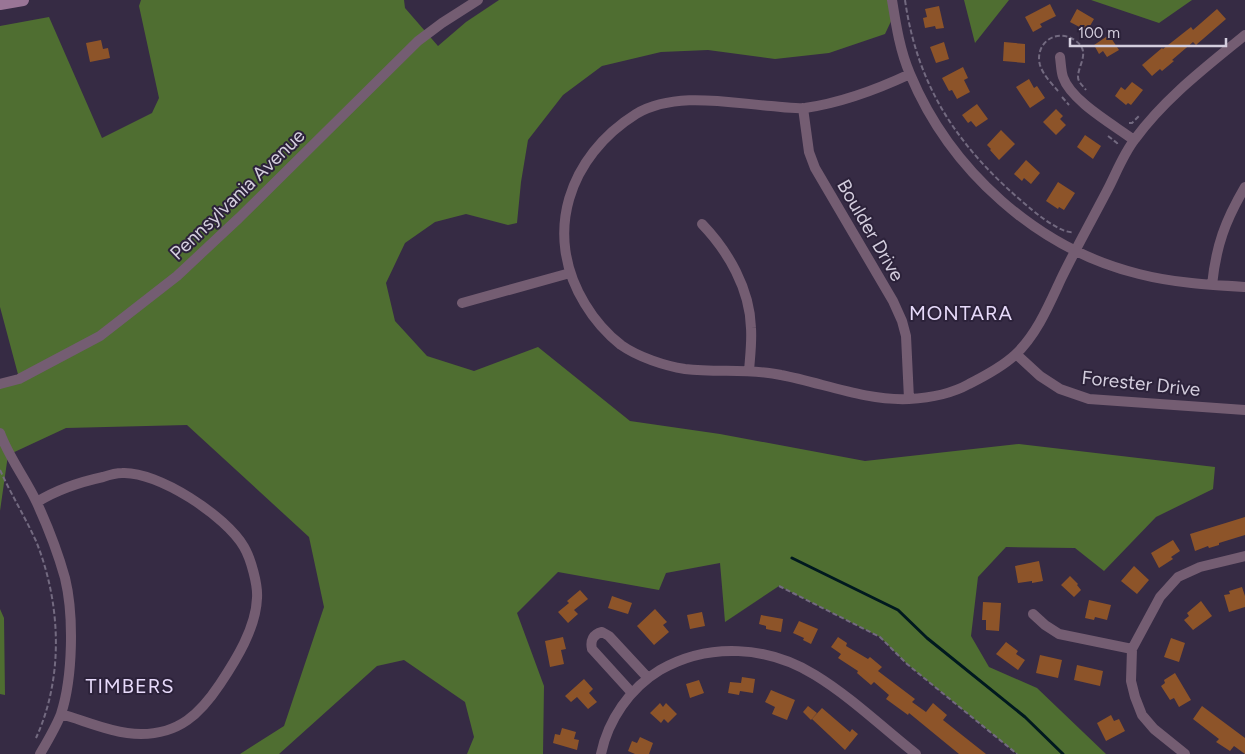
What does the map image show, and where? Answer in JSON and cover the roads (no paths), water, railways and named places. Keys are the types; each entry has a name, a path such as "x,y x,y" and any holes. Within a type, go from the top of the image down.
{"street":[{"path":"0,4 23,0"},
{"name":"Pennsylvania Avenue","path":"0,384 19,379 92,341 134,312 177,276 239,218 418,41 478,0"},
{"path":"892,0 902,51 910,74 939,131 973,172 1010,208 1041,231 1075,252 1139,274 1212,285 1245,287"},
{"path":"910,74 864,93 803,108 686,101 654,106 637,114 597,146 574,182 568,201 564,228 570,273 578,293 590,312 622,345 660,363 684,369 780,374 885,398 910,399 958,390 998,368 1016,354 1033,334 1134,140 1170,98 1245,36"},
{"path":"1060,57 1064,78 1071,91 1080,101 1134,140"},
{"name":"Boulder Drive","path":"803,108 809,152 815,168 893,301 902,321 906,336 910,399"},
{"path":"1212,285 1218,243 1226,222 1245,187"},
{"path":"702,224 723,250 740,280 748,302 751,328 749,371"},
{"path":"462,303 570,273"},
{"name":"Forester Drive","path":"1016,354 1040,376 1060,389 1089,399 1245,410"},
{"path":"0,433 4,444 37,502 58,556 65,580 70,610 70,669 61,714 40,754"},
{"path":"37,502 56,490 90,479 122,472 154,478 178,489 221,520 244,547 254,573 257,598 251,625 238,657 203,707 187,721 167,730 142,734 122,732 61,714"},
{"path":"1185,754 1154,729 1142,715 1131,681 1132,649 1160,597 1178,577 1200,567 1245,556"},
{"path":"1033,614 1059,634 1132,649"},
{"path":"632,693 592,649 591,641 595,635 602,632 609,636 648,678"},
{"path":"601,754 603,743 620,709 632,693 648,678 678,660 712,652 740,650 782,659 813,674 826,682 916,754"}],"waterway":[{"path":"792,558 898,610 927,638 1025,717 1063,754"}],"district":[{"name":"MONTARA","path":"961,313"},
{"name":"TIMBERS","path":"130,686"}]}
